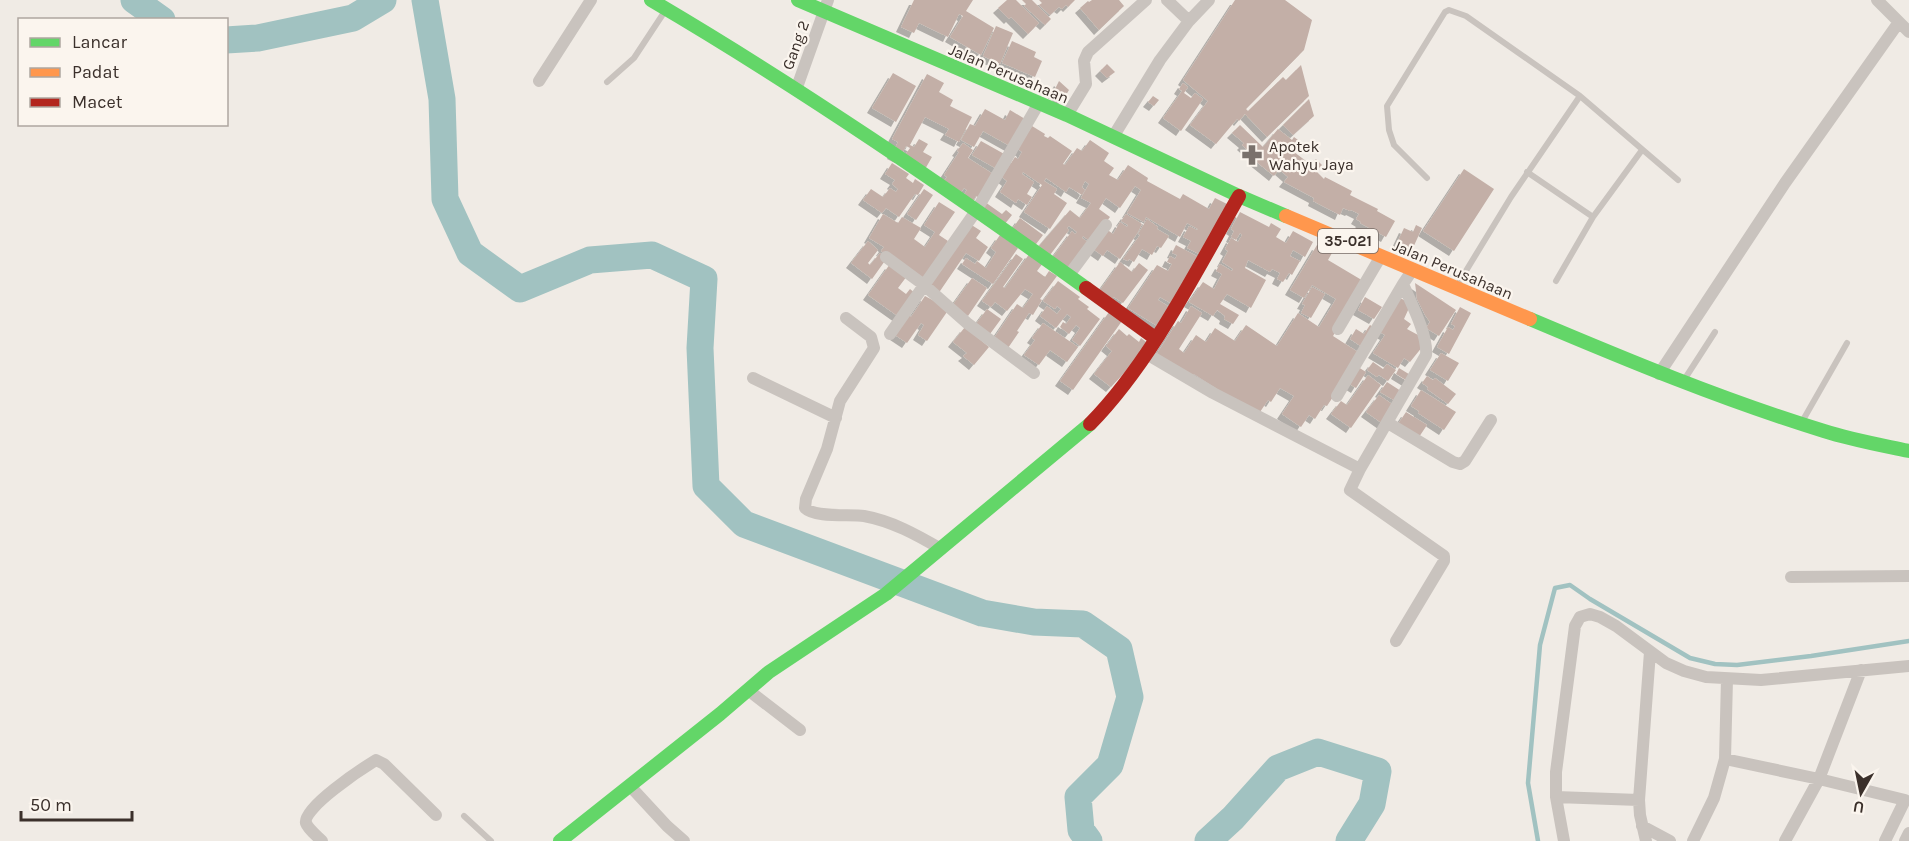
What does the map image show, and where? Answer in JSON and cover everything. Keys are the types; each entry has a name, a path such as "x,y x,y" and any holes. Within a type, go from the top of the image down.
{"street":[{"path":"539,81 591,0"},
{"path":"651,0 726,43 976,211 1155,338"},
{"name":"Jalan Perusahaan","path":"798,0 827,6 1239,196 1681,383 1827,432 1909,451"},
{"path":"1067,116 1086,84 1084,61 1088,52 1146,0"},
{"path":"1167,0 1190,21"},
{"path":"1113,137 1160,60 1209,0"},
{"path":"1877,0 1909,32"},
{"name":"Gang 2","path":"796,90 827,6"},
{"path":"1659,374 1785,183 1899,22"},
{"path":"890,334 976,211 1039,103"},
{"path":"560,841 769,672 886,594 1096,418 1155,338 1239,196"},
{"path":"1069,275 1106,225"},
{"path":"1338,329 1381,256"},
{"path":"886,257 1034,374"},
{"path":"1337,396 1413,269"},
{"path":"1396,641 1444,561 1444,556 1350,490 1426,352 1417,316 1403,284"},
{"path":"846,318 871,338 874,348 842,397 827,449 805,502 807,510 812,513 862,516 885,521 941,549"},
{"path":"1145,353 1213,393 1360,469"},
{"path":"753,378 836,418"},
{"path":"1388,423 1460,464 1465,461 1491,420"},
{"path":"1791,577 1909,576"},
{"path":"1564,841 1556,797 1556,772 1577,620 1590,614 1600,616 1665,663 1706,677 1761,680 1909,666"},
{"path":"1646,841 1639,800 1650,652"},
{"path":"1785,841 1820,779 1861,670"},
{"path":"1694,841 1714,798 1725,759 1727,679"},
{"path":"748,690 800,730"},
{"path":"1725,759 1908,797 1885,841"},
{"path":"322,841 307,824 309,813 323,799 376,760 384,764 436,815"},
{"path":"630,786 684,841"},
{"path":"1556,797 1639,800"},
{"path":"1642,826 1670,841"},
{"path":"1905,841 1909,833"}],"lane":[{"path":"608,82 634,58 667,8"},
{"path":"1427,178 1394,145 1389,130 1387,106 1446,11 1466,16 1580,96 1678,180"},
{"path":"1456,288 1527,172 1580,96"},
{"path":"1556,281 1593,217 1642,150"},
{"path":"1527,172 1593,217"},
{"path":"1681,383 1715,332"},
{"path":"1802,424 1847,343"},
{"path":"464,816 491,841"}],"building":[{"path":"914,0 973,0 966,11 994,28 981,55 950,37 963,16 959,14 948,37 919,23 914,33 901,27"},
{"path":"1007,0 1016,0 1039,23 1028,34 998,8"},
{"path":"1022,0 1032,0 1051,19 1045,25 1024,6 1026,4"},
{"path":"1039,0 1075,0 1068,7 1066,5 1062,9 1059,7 1050,15 1039,5 1042,3"},
{"path":"1092,0 1119,0 1124,6 1099,30 1080,8"},
{"path":"1235,0 1285,0 1312,20 1304,50 1246,109 1248,111 1283,77 1286,80 1301,65 1309,96 1267,137 1245,114 1239,121 1237,119 1216,144 1190,125 1208,101 1183,80"},
{"path":"996,26 1013,33 1000,64 983,56"},
{"path":"1012,41 1036,52 1034,57 1042,61 1035,77 1002,63"},
{"path":"1107,64 1115,72 1107,78 1100,71"},
{"path":"893,73 916,86 896,122 872,108"},
{"path":"927,74 944,83 939,92 953,100 950,106 972,117 959,142 945,135 949,129 925,117 910,145 914,147 919,139 928,144 923,152 932,157 924,171 905,155 910,148 906,146 900,158 892,154 898,142 892,139"},
{"path":"1059,81 1069,90 1063,100 1053,93"},
{"path":"1183,83 1188,87 1184,93 1191,98 1195,93 1203,99 1181,131 1163,118 1182,91 1179,89"},
{"path":"1153,96 1159,100 1154,106 1148,102"},
{"path":"1309,99 1314,116 1293,135 1283,125"},
{"path":"985,109 1005,120 1010,110 1025,119 1010,146 983,131 974,147 961,140 970,124 975,126"},
{"path":"1240,125 1263,147 1278,129 1292,140 1294,137 1302,143 1294,152 1310,164 1316,159 1322,165 1316,171 1324,179 1325,177 1352,191 1350,195 1378,209 1377,211 1395,221 1386,237 1360,223 1356,219 1359,214 1351,210 1343,208 1340,215 1313,201 1314,198 1284,182 1288,177 1279,169 1274,176 1253,159 1255,157 1242,145 1244,143 1232,133"},
{"path":"1032,126 1045,134 1044,136 1048,138 1050,136 1072,151 1063,164 1065,165 1077,148 1082,151 1090,140 1109,153 1104,161 1114,168 1109,175 1118,180 1128,165 1148,178 1147,181 1180,199 1183,194 1209,209 1215,198 1231,206 1203,256 1187,248 1191,241 1183,237 1189,226 1198,229 1187,223 1180,237 1146,217 1144,222 1127,213 1141,190 1135,186 1120,208 1106,198 1099,209 1110,217 1091,242 1083,236 1082,238 1088,242 1068,274 1050,261 1072,231 1075,234 1077,232 1069,226 1067,228 1069,230 1050,255 1039,246 1070,210 1080,218 1091,203 1081,198 1089,184 1085,181 1082,187 1085,190 1082,195 1069,187 1066,192 1046,178 1044,181 1057,189 1054,194 1067,203 1050,229 1024,212 1042,185 1023,172 1022,174 1034,182 1027,194 1032,197 1027,205 1018,199 1016,203 1000,192 1007,181 1002,177 1015,157 1018,159 1022,152 1018,149"},
{"path":"981,141 1006,155 997,169 972,155"},
{"path":"963,143 973,150 968,158 993,174 978,197 976,196 972,202 963,196 967,190 964,188 959,195 942,184 947,177 944,175"},
{"path":"892,163 909,174 906,178 913,183 915,179 924,185 899,217 886,208 882,213 863,200 871,189 883,197 890,188 896,192 898,189 892,184 895,180 885,174"},
{"path":"1464,169 1494,189 1454,251 1423,231"},
{"path":"924,189 933,195 916,220 907,214"},
{"path":"939,202 955,212 939,235 948,241 927,280 881,251 884,247 869,238 883,214 898,223 902,217 921,228 914,239 925,247 935,232 924,225"},
{"path":"985,202 1002,214 1006,210 1012,215 1004,225 981,208"},
{"path":"1240,212 1269,227 1271,223 1281,229 1276,237 1286,243 1293,231 1313,242 1305,257 1293,250 1290,256 1300,261 1292,275 1289,273 1283,282 1277,279 1280,273 1272,269 1270,272 1248,260 1245,268 1266,280 1251,308 1227,294 1220,304 1239,315 1233,324 1224,319 1225,316 1217,310 1213,316 1189,302 1203,282 1214,289 1222,274 1216,271 1220,264 1232,271 1233,269 1222,262 1231,238 1238,242 1242,235 1240,233 1236,240 1231,237 1234,231 1231,229"},
{"path":"1126,214 1142,224 1120,259 1107,250 1103,256 1093,249 1105,228 1113,234 1120,222 1127,227 1128,225 1121,221"},
{"path":"1020,218 1043,235 1033,248 1010,232"},
{"path":"1147,219 1169,236 1161,248 1157,246 1152,255 1142,249 1134,262 1123,259 1140,235 1138,234"},
{"path":"970,224 981,231 976,238 988,247 979,261 966,253 938,294 927,286"},
{"path":"1416,225 1422,228 1412,250 1397,243 1404,228 1413,232"},
{"path":"1000,235 1018,248 993,284 962,264 966,258 975,264 977,261 986,268 996,252 991,248"},
{"path":"868,241 878,250 868,263 870,265 880,253 887,258 872,279 851,263"},
{"path":"1176,245 1200,258 1174,305 1160,297 1158,300 1171,308 1159,327 1128,308 1157,265 1168,271 1172,264 1167,262 1170,256 1175,259 1177,255 1172,253"},
{"path":"1317,245 1332,253 1328,260 1365,282 1333,336 1361,354 1327,406 1324,405 1315,419 1309,415 1301,427 1282,414 1294,396 1280,388 1271,402 1268,400 1260,412 1248,409 1194,374 1191,378 1156,355 1178,321 1181,323 1191,306 1202,313 1179,349 1184,353 1196,335 1206,342 1215,328 1235,341 1246,325 1277,346 1298,313 1319,327 1336,299 1312,285 1304,298 1290,290"},
{"path":"1030,253 1043,263 1037,271 1045,277 1049,271 1057,276 1040,299 1042,300 1033,315 1029,313 1008,348 994,338 1017,304 1023,308 1033,294 1025,289 1007,311 995,302 991,307 982,301 1016,254 1023,259 1003,287 1005,288"},
{"path":"1120,262 1132,272 1139,263 1148,270 1123,303 1114,297 1112,299 1100,290"},
{"path":"890,264 907,276 898,288 906,294 910,289 916,294 899,317 868,295"},
{"path":"972,278 987,288 968,316 952,306"},
{"path":"1058,281 1080,297 1078,299 1089,307 1087,309 1100,319 1080,346 1072,340 1080,328 1076,325 1069,334 1060,327 1063,322 1066,324 1071,317 1067,314 1056,328 1040,316 1047,306 1057,314 1061,309 1057,306 1055,309 1043,301"},
{"path":"1415,283 1456,310 1439,336 1426,328 1430,322 1417,299"},
{"path":"1312,287 1325,294 1311,318 1301,313 1305,305 1302,304"},
{"path":"925,296 949,309 927,341 918,335 924,325 921,323 907,343 895,335"},
{"path":"1365,297 1382,307 1374,319 1358,310"},
{"path":"1398,297 1408,302 1409,308 1404,319 1411,324 1407,329 1418,335 1423,346 1410,362 1404,358 1398,368 1373,353 1385,335 1378,331"},
{"path":"1460,307 1471,313 1449,354 1437,347 1448,327 1453,330 1455,326 1451,324"},
{"path":"987,309 1001,319 990,334 976,324"},
{"path":"1109,312 1122,321 1073,390 1060,381"},
{"path":"1043,323 1078,347 1067,362 1050,350 1039,365 1024,355 1035,340 1032,338"},
{"path":"1370,325 1375,328 1362,347 1350,339 1356,329 1364,334"},
{"path":"965,327 989,347 974,365 963,356 967,353 953,342"},
{"path":"1119,329 1127,336 1129,334 1139,342 1141,338 1150,345 1111,387 1094,374 1112,351 1106,346"},
{"path":"1441,353 1459,363 1448,381 1430,370"},
{"path":"1373,362 1383,369 1387,364 1396,370 1388,381 1367,370"},
{"path":"1358,367 1366,372 1356,388 1348,383"},
{"path":"1399,368 1412,376 1409,382 1396,374"},
{"path":"1368,375 1381,385 1351,428 1331,414 1341,401 1347,405"},
{"path":"1427,376 1433,380 1435,378 1456,394 1448,404 1422,383"},
{"path":"1387,382 1404,393 1397,402 1380,392"},
{"path":"1421,390 1456,412 1444,430 1411,406"},
{"path":"1379,395 1396,407 1383,424 1366,412"},
{"path":"1406,412 1427,425 1419,437 1398,424"}],"waterway":[{"path":"134,0 159,18"},
{"path":"228,40 258,38 353,18 383,0"},
{"path":"425,0 442,99 445,199 470,253 520,289 590,260 652,255 704,279 700,348 706,486 744,524 982,613 1034,622 1083,624 1119,649 1130,697 1110,765 1078,797 1081,830 1089,841"},
{"path":"1538,841 1528,783 1540,645 1555,588 1570,585 1690,658 1715,664 1737,665 1909,641"},
{"path":"1208,841 1233,818 1278,768 1318,752 1378,771 1372,804 1349,841"}],"traffic: fast":[{"path":"651,0 707,33 872,139 1086,288"},
{"path":"798,0 1067,115 1286,216"},
{"path":"1530,319 1712,393 1786,419 1835,434 1909,451"},
{"path":"560,841 720,714 769,672 886,594 1090,424"}],"traffic: slow":[{"path":"1286,216 1530,319"}],"traffic: jam":[{"path":"1090,424 1133,373 1153,344 1239,196"},
{"path":"1086,288 1155,338"}],"place":[{"name":"Apotek Wahyu Jaya","path":"1252,155"}]}
